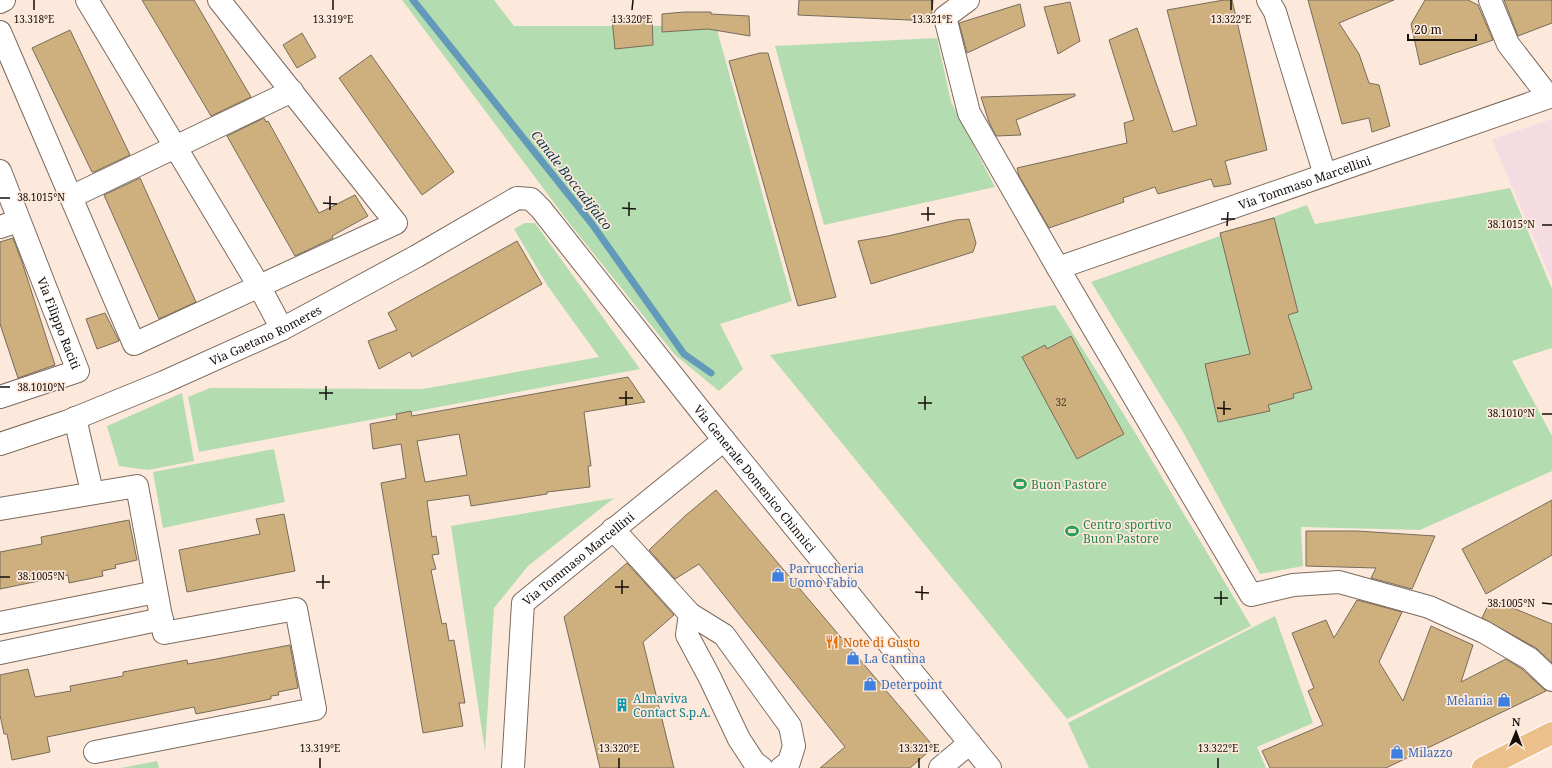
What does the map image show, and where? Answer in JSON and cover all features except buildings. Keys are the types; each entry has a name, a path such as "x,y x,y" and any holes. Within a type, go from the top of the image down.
{"main road":[{"path":"1483,768 1552,733"}],"street":[{"path":"0,2 4,0"},
{"path":"87,0 259,286 282,329"},
{"path":"0,32 134,344 396,223 219,0"},
{"path":"968,0 946,17 969,113 1058,268 1251,595 1293,585 1339,582 1429,607 1484,632 1530,659 1552,680"},
{"path":"1268,0 1275,12 1325,174"},
{"path":"1490,0 1508,44 1550,96"},
{"path":"71,197 292,91"},
{"name":"Via Tommaso Marcellini","path":"1058,268 1550,96"},
{"name":"Via Filippo Raciti","path":"0,171 9,224 78,371 0,396"},
{"name":"Via Gaetano Romeres","path":"0,444 75,418 164,382 282,329 417,256 517,198"},
{"name":"Via Generale Domenico Chinnici","path":"517,198 531,199 541,209 724,440 990,768"},
{"path":"75,418 92,492"},
{"name":"Via Tommaso Marcellini","path":"513,768 523,603 724,440"},
{"path":"0,509 92,492 137,486 164,633 296,609 315,709 95,752"},
{"path":"614,529 690,614 724,635 790,726 794,746 789,762 782,768"},
{"path":"0,624 156,592"},
{"path":"690,614 687,635 710,678 739,739 754,762 762,768"},
{"path":"0,653 162,620"},
{"path":"940,768 970,743"}],"shaded area":[{"path":"1552,119 1552,282 1492,139"}],"green space":[{"path":"402,0 494,0 514,26 716,26 792,301 720,324 743,369 719,391 675,355 570,224"},
{"path":"937,38 951,102 995,187 824,225 775,46"},
{"path":"1510,188 1552,289 1552,348 1512,361 1552,436 1552,471 1420,530 1301,527 1303,566 1260,574 1183,432 1091,282 1307,205 1315,224"},
{"path":"525,223 535,223 640,369 199,452 188,397 210,388 423,389 599,357 547,285 514,229"},
{"name":"Buon Pastore","path":"1055,305 1136,434 1251,626 1067,719 770,355"},
{"path":"182,393 194,461 148,470 119,466 107,426"},
{"path":"274,449 285,502 163,528 153,472"},
{"path":"614,498 528,566 494,608 485,751 451,526"},
{"path":"1275,616 1313,723 1257,747 1266,768 1089,768 1068,723"},
{"path":"157,761 159,768 121,768"}],"waterway":[{"name":"Canale Boccadifalco","path":"413,0 592,224 684,354 711,373"}],"place":[{"name":"Buon Pastore","path":"1020,484"},
{"name":"Centro sportivo Buon Pastore","path":"1072,531"},
{"name":"Parruccheria Uomo Fabio","path":"778,575"},
{"name":"Note di Gusto","path":"832,642"},
{"name":"La Cantina","path":"853,658"},
{"name":"Deterpoint","path":"870,684"},
{"name":"Melania","path":"1504,700"},
{"name":"Almaviva Contact S.p.A.","path":"622,705"},
{"name":"Milazzo","path":"1397,752"}]}
